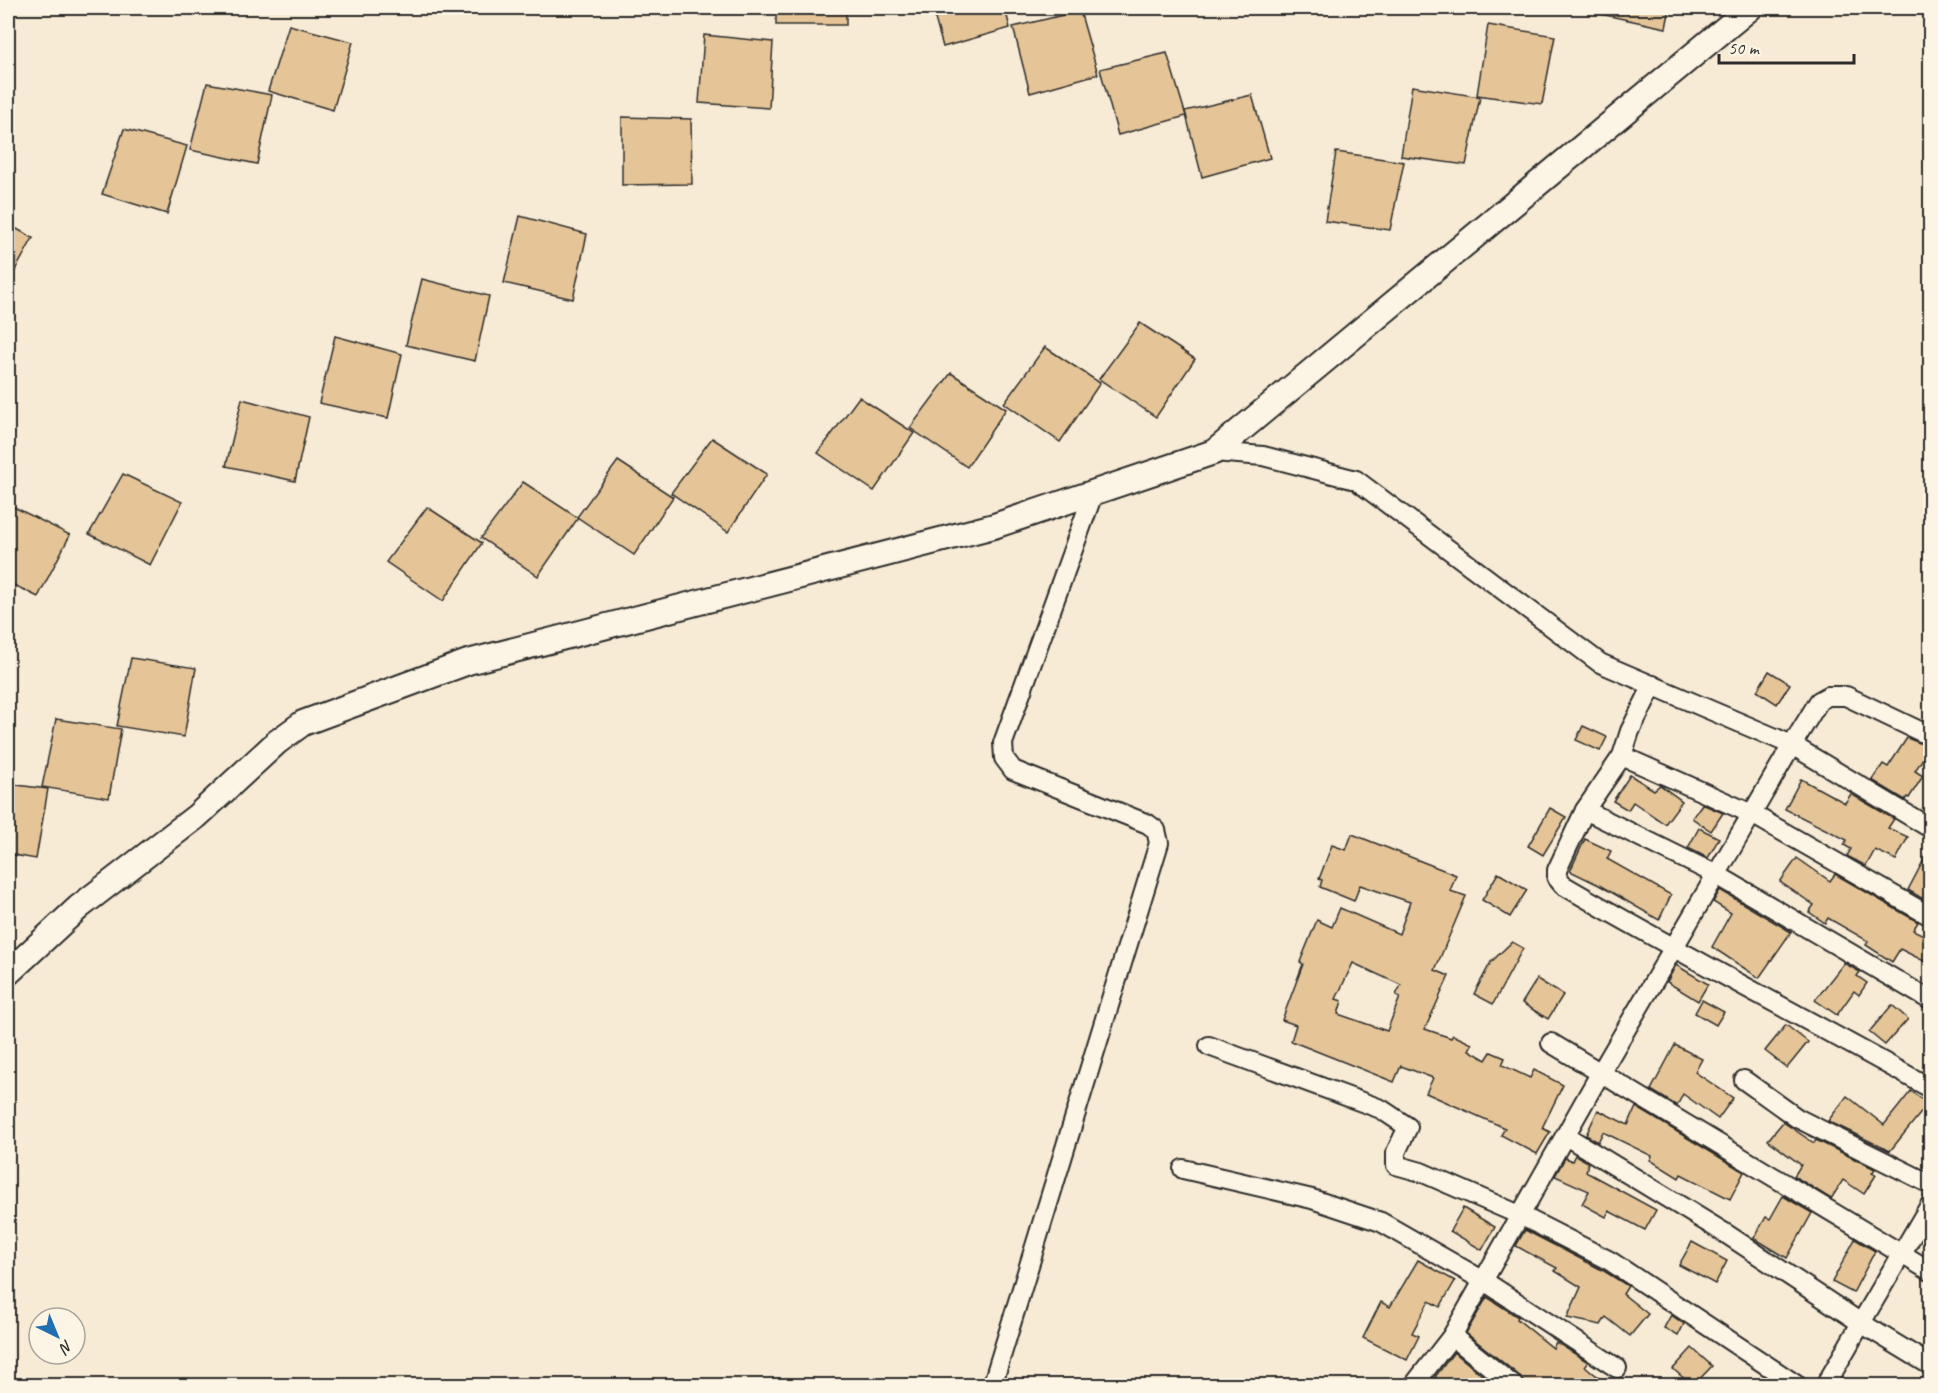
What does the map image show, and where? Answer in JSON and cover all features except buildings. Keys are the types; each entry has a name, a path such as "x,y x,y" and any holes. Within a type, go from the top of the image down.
{"street":[{"path":"1214,452 1750,8"},
{"path":"8,974 79,907 197,816 277,742 303,723 468,662 994,526 1214,452 1263,456 1356,480 1600,663 1792,745 1930,828"},
{"path":"992,1386 1159,843 1156,830 1148,824 1013,770 1004,758 1003,743 1093,494"},
{"path":"1653,685 1630,731 1622,756 1585,810 1557,870 1557,878 1563,885 1673,949 1769,997 1930,1088"},
{"path":"1413,1386 1452,1336 1522,1216 1601,1072 1819,701 1828,696 1846,696 1930,736"},
{"path":"1622,756 1752,814 1930,916"},
{"path":"1585,810 1717,875 1930,1000"},
{"path":"1551,1043 1930,1271"},
{"path":"1209,1046 1381,1109 1408,1127 1396,1152 1396,1165 1421,1172 1522,1216 1611,1261 1797,1386"},
{"path":"1744,1080 1797,1118 1930,1184"},
{"path":"1566,1136 1728,1235 1861,1323 1930,1365"},
{"path":"1183,1168 1312,1199 1381,1222 1484,1281 1617,1368"},
{"path":"1825,1386 1930,1205"},
{"path":"1452,1336 1514,1386"}]}
